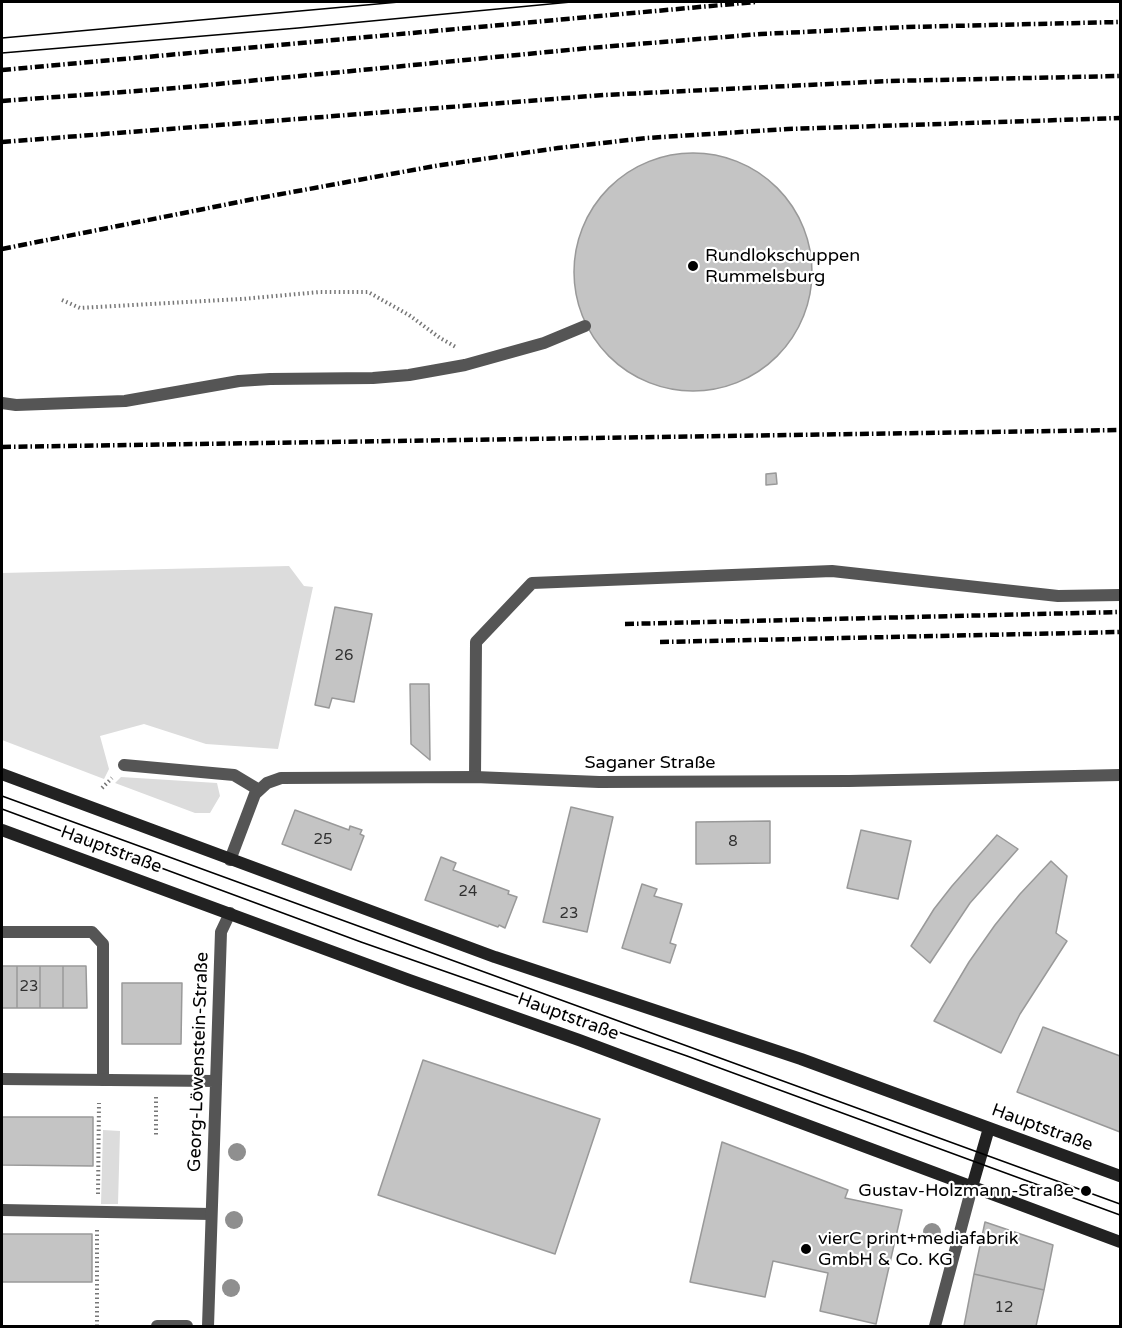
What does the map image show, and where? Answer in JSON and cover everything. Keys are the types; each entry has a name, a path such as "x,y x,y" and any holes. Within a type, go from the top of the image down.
{"main road":[{"name":"Hauptstraße","path":"2,774 495,957 801,1059 1120,1176"},
{"name":"Hauptstraße","path":"2,830 579,1040 1120,1242"},
{"path":"972,1187 989,1128"}],"street":[{"path":"2,403 16,405 125,401 239,381 409,375 544,343 585,327"},
{"path":"475,777 476,642 532,583 832,572 1058,596 1120,595"},
{"path":"124,765 234,775 259,790 255,794 230,860"},
{"name":"Saganer Straße","path":"259,790 267,783 295,776 475,777 599,782 849,781 1120,775"},
{"name":"Georg-Löwenstein-Straße","path":"208,1326 221,932 230,913"},
{"path":"2,932 92,932 103,944 103,1080"},
{"path":"2,1079 216,1081"},
{"path":"935,1326 972,1187"},
{"path":"2,1210 211,1214"},
{"path":"157,1326 187,1326"}],"path":[{"path":"62,300 80,308 320,292 368,292 409,315 461,350 488,358"},
{"path":"156,1081 156,1135"}],"shaded area":[{"path":"289,566 304,586 313,587 278,749 206,744 144,724 100,736 109,769 104,779 2,740 2,573"},
{"path":"121,777 217,783 220,796 210,813 195,813 115,783"},
{"path":"103,1130 120,1131 118,1204 101,1204"}],"building":[{"name":"Rundlokschuppen Rummelsburg","path":"693,153 716,155 739,162 759,173 777,188 792,206 803,226 810,249 812,272 810,295 803,318 792,338 777,356 759,371 739,382 716,389 693,391 670,389 647,382 627,371 609,356 594,338 583,318 576,295 574,272 576,249 583,226 594,206 609,188 627,173 647,162 670,155"},
{"path":"776,473 777,484 766,485 766,474"},
{"path":"335,607 372,614 354,702 332,698 329,708 315,705"},
{"path":"410,684 429,684 430,760 411,744"},
{"path":"571,807 613,817 587,932 543,922"},
{"path":"295,810 349,830 350,826 362,830 360,834 364,836 351,870 282,844"},
{"path":"770,821 770,863 696,864 696,822"},
{"path":"861,830 911,841 898,899 847,888"},
{"path":"997,835 1018,849 970,903 930,963 911,946 934,909"},
{"path":"441,857 456,863 453,870 509,891 508,894 517,897 505,928 425,900"},
{"path":"1051,861 1067,876 1056,933 1067,941 1020,1014 1001,1053 934,1021 969,962 995,925"},
{"path":"642,884 657,889 654,896 682,904 670,943 676,945 670,963 622,948"},
{"path":"2,966 17,966 17,1008 2,1008"},
{"path":"17,966 40,966 40,1008 17,1008"},
{"path":"40,966 63,966 63,1008 40,1008"},
{"path":"63,966 86,966 87,1008 63,1008"},
{"path":"122,983 182,983 181,1044 122,1044"},
{"path":"1043,1027 1120,1056 1120,1132 1017,1092"},
{"path":"423,1060 600,1119 555,1254 378,1195"},
{"path":"2,1117 93,1117 93,1166 2,1165"},
{"path":"722,1142 848,1190 845,1198 902,1210 876,1324 820,1311 828,1273 773,1261 765,1297 690,1282"},
{"path":"985,1222 1053,1245 1044,1290 974,1274"},
{"path":"2,1234 92,1234 92,1282 2,1282"},
{"path":"974,1274 1044,1290 1036,1326 964,1326"}],"tram line":[{"path":"2,38 399,2"},
{"path":"2,53 571,2"},
{"path":"2,796 1120,1204"},
{"path":"2,809 361,942 687,1056 1120,1215"}],"railway":[{"path":"2,70 755,2"},
{"path":"2,101 176,88 589,48 761,34 907,27 1120,22"},
{"path":"2,142 604,95 889,81 1120,76"},
{"path":"2,249 435,166 558,148 647,138 788,129 1120,118"},
{"path":"2,447 1120,430"},
{"path":"625,624 1120,612"},
{"path":"660,642 1120,632"}],"place":[{"name":"Rundlokschuppen Rummelsburg","path":"693,266"},
{"name":"Gustav-Holzmann-Straße","path":"1086,1191"},
{"name":"vierC print+mediafabrik GmbH & Co. KG","path":"806,1249"}]}
